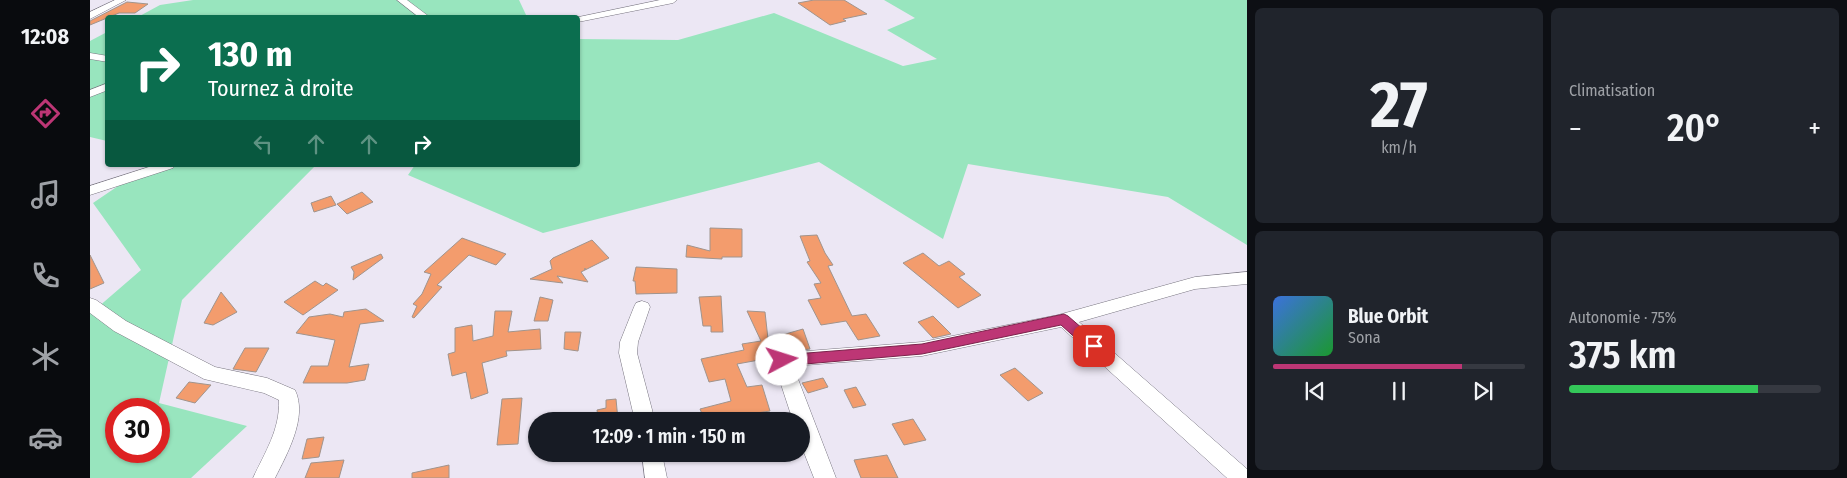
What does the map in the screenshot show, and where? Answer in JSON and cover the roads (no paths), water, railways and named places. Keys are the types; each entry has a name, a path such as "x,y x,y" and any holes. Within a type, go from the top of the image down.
{"street":[{"path":"90,16 122,0"},
{"path":"402,0 423,15"},
{"path":"580,19 673,0"},
{"path":"90,56 105,58"},
{"path":"90,94 105,87"},
{"path":"90,191 162,167"},
{"path":"825,478 782,360 922,349 1064,319 1195,283 1247,278"},
{"path":"90,304 120,326 211,374 267,386 288,396 290,412 279,450 264,478"},
{"path":"642,307 629,342 628,353 643,412"},
{"path":"1064,319 1242,478"},
{"path":"653,462 656,478"}]}
